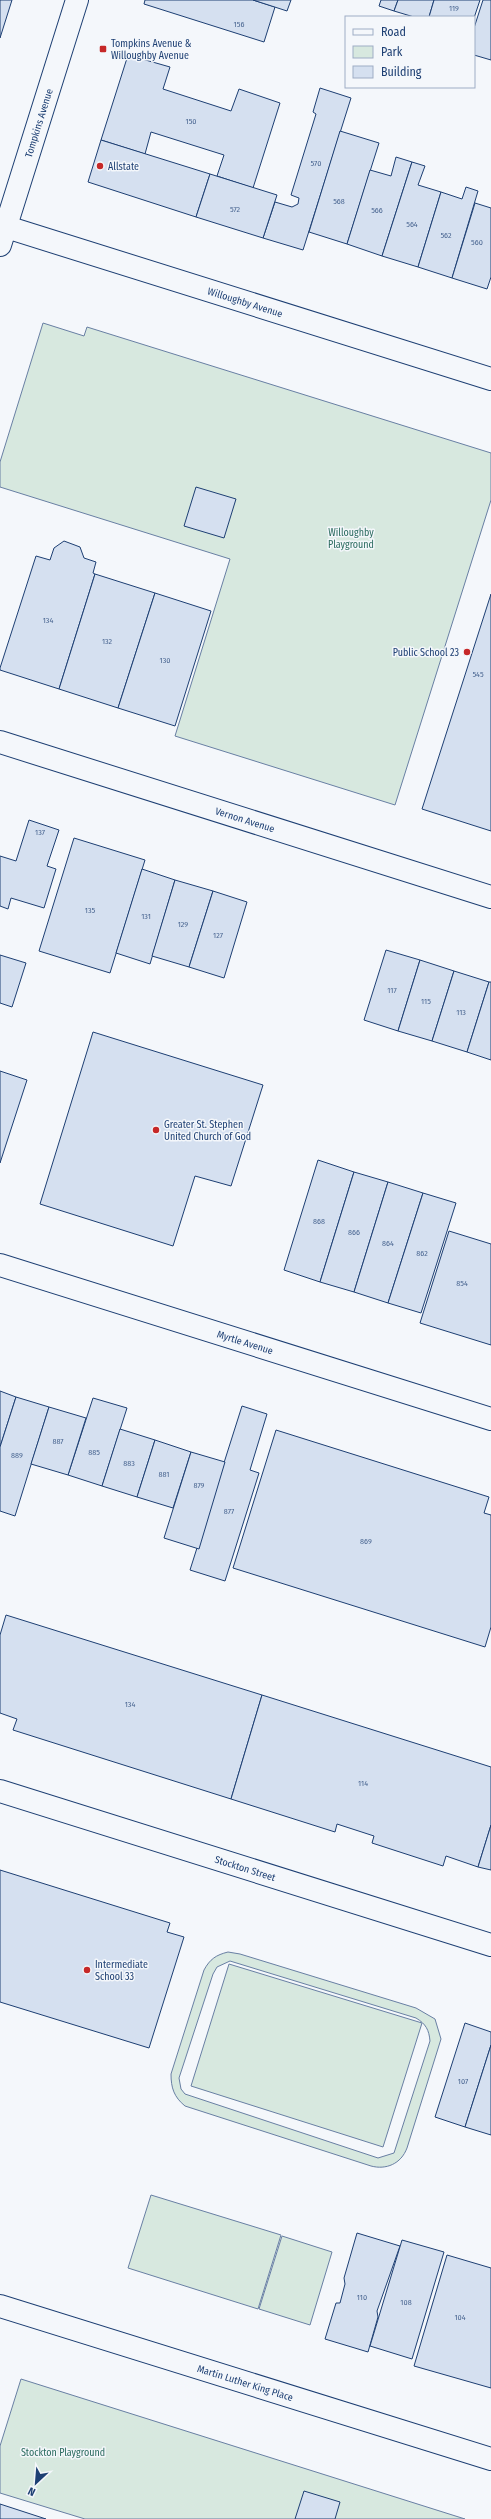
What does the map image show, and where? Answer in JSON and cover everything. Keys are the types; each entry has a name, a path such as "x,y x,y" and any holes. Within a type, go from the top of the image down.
{"street":[{"name":"Tompkins Avenue","path":"2,232 76,0"},
{"name":"Willoughby Avenue","path":"2,232 491,379"},
{"name":"Vernon Avenue","path":"0,742 491,896"},
{"name":"Myrtle Avenue","path":"0,1265 491,1419"},
{"name":"Stockton Street","path":"0,1791 491,1945"},
{"name":"Martin Luther King Place","path":"0,2306 491,2459"}],"green space":[{"name":"Willoughby Playground","path":"43,323 84,336 87,327 491,453 491,500 395,805 175,736 230,559 0,487 0,462"},
{"path":"228,1952 240,1954 416,2008 435,2019 441,2039 407,2148 397,2162 382,2167 371,2166 185,2106 178,2099 173,2088 171,2074 204,1970 211,1960","holes":["230,1961 416,2018 426,2028 430,2041 394,2153 378,2158 185,2094 181,2089 179,2078 213,1974 217,1967"]},
{"path":"229,1964 422,2023 383,2147 191,2086"},
{"path":"151,2195 281,2235 258,2309 128,2268"},
{"path":"282,2236 332,2252 310,2325 259,2309"},
{"name":"Stockton Playground","path":"21,2379 465,2519 85,2519 0,2493 0,2446"}],"building":[{"path":"0,0 12,0 0,38"},
{"path":"145,0 253,0 275,7 264,42 144,4"},
{"path":"253,0 291,0 287,11"},
{"path":"381,0 398,0 394,11 379,6"},
{"path":"398,0 434,0 429,16 411,16 394,11"},
{"path":"434,0 480,0 475,16 429,16"},
{"path":"483,0 491,0 491,60 475,55 475,25"},
{"path":"128,55 170,67 163,89 231,111 239,89 280,103 253,188 217,176 224,155 151,132 145,154 101,140"},
{"path":"320,88 351,98 303,250 263,238 275,202 292,207 298,204 299,198 291,195 316,114 313,112"},
{"path":"340,131 379,143 347,244 309,232"},
{"path":"101,140 210,174 196,217 88,182"},
{"path":"396,157 412,162 382,256 347,244 370,170 391,176"},
{"path":"412,162 425,166 418,185 441,192 418,267 382,256"},
{"path":"210,174 277,195 263,238 196,217"},
{"path":"466,187 478,191 452,278 418,267 441,192 462,199"},
{"path":"475,203 491,208 491,277 487,289 452,278"},
{"path":"196,487 236,499 224,538 184,526"},
{"path":"64,541 80,547 84,558 96,562 93,573 95,574 59,689 0,670 0,668 36,556 50,560 54,548"},
{"path":"95,574 155,593 118,708 59,689"},
{"path":"155,593 211,611 175,726 118,708"},
{"name":"Public School 23","path":"491,594 491,831 422,809"},
{"path":"29,820 59,830 47,866 56,869 44,908 11,898 8,909 0,906 0,856 16,861"},
{"path":"74,838 145,860 110,973 39,951"},
{"path":"142,869 175,880 150,964 116,953"},
{"path":"175,880 213,891 189,967 152,956"},
{"path":"213,891 247,902 224,978 189,967"},
{"path":"386,950 420,960 398,1031 364,1020"},
{"path":"0,955 26,963 12,1007 0,1003"},
{"path":"420,960 454,971 432,1041 398,1031"},
{"path":"454,971 489,982 467,1052 432,1041"},
{"path":"489,982 491,982 491,1060 467,1052"},
{"name":"Greater St. Stephen United Church of God","path":"93,1032 263,1085 231,1186 195,1176 173,1246 40,1204"},
{"path":"0,1071 27,1080 0,1163"},
{"path":"318,1160 354,1172 320,1282 284,1270"},
{"path":"354,1172 388,1182 354,1292 320,1282"},
{"path":"388,1182 423,1193 388,1303 354,1292"},
{"path":"423,1193 456,1203 421,1313 388,1303"},
{"path":"449,1231 491,1244 491,1345 420,1323"},
{"path":"0,1391 16,1397 0,1447"},
{"path":"16,1397 49,1407 15,1516 0,1511 0,1447"},
{"path":"93,1398 127,1408 102,1486 68,1475"},
{"path":"242,1406 267,1414 250,1470 259,1473 225,1581 190,1570"},
{"path":"49,1407 86,1418 68,1475 31,1464"},
{"path":"120,1429 155,1440 137,1497 102,1486"},
{"path":"276,1430 489,1497 484,1513 491,1515 491,1627 485,1647 233,1568"},
{"path":"155,1440 191,1452 173,1508 137,1497"},
{"path":"191,1452 225,1462 199,1549 164,1538"},
{"path":"6,1615 262,1695 231,1799 13,1730 17,1719 0,1713 0,1635"},
{"path":"262,1695 491,1767 491,1825 478,1867 446,1856 443,1866 372,1843 374,1836 337,1824 335,1832 231,1799"},
{"path":"491,1825 491,1870 478,1867"},
{"name":"Intermediate School 33","path":"0,1870 170,1923 167,1932 184,1937 149,2048 0,2002"},
{"path":"465,2023 491,2032 491,2045 465,2127 435,2117"},
{"path":"491,2045 491,2135 465,2127"},
{"path":"357,2233 400,2246 377,2311 378,2317 368,2352 325,2339 336,2303 340,2303 345,2284 344,2278"},
{"path":"402,2240 444,2252 412,2359 370,2346"},
{"path":"447,2255 491,2268 491,2388 414,2366"},
{"path":"304,2491 340,2502 335,2519 295,2519"},
{"path":"0,2504 46,2519 0,2519"}],"place":[{"name":"Tompkins Avenue & Willoughby Avenue","path":"103,49"},
{"name":"Allstate","path":"100,166"},
{"name":"Public School 23","path":"467,652"},
{"name":"Greater St. Stephen United Church of God","path":"156,1130"},
{"name":"Intermediate School 33","path":"87,1970"}]}
